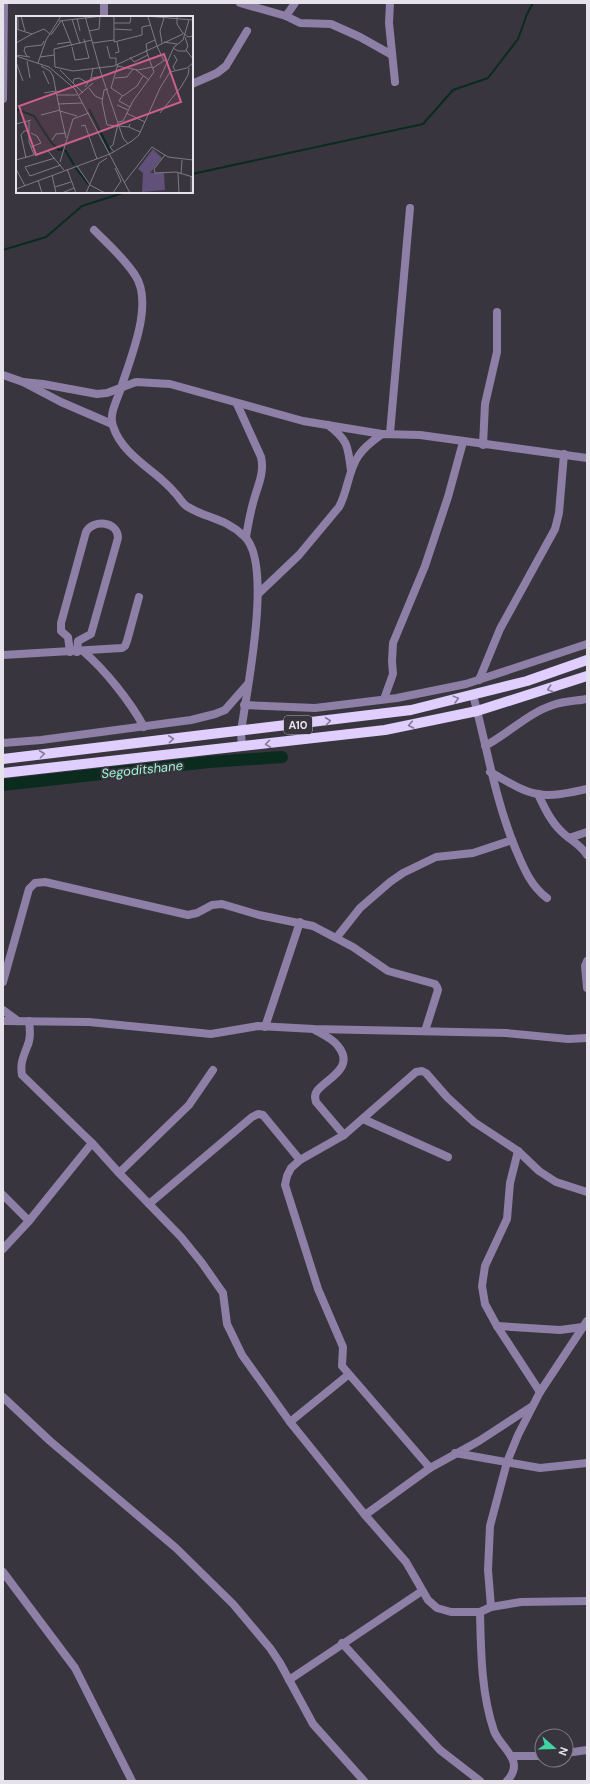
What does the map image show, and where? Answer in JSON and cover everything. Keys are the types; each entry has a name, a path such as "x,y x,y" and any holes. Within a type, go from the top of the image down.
{"main road":[{"name":"A10","path":"3,759 241,732 411,710 527,681 587,660"},
{"name":"A10","path":"3,773 385,730 477,711 587,676"},
{"path":"295,725 297,740"}],"street":[{"path":"3,99 4,3"},
{"path":"104,3 104,16"},
{"path":"240,3 286,16 300,23 331,24 360,37 392,55"},
{"path":"286,16 295,3"},
{"path":"390,3 389,23 395,82"},
{"path":"193,84 217,73 226,66 247,31"},
{"path":"386,434 410,208"},
{"path":"94,230 136,276 143,299 143,311 128,368 112,413 112,424 120,442 135,458 173,491 186,506 217,518 230,525 246,537 256,563 258,594 241,732 242,747"},
{"path":"483,445 485,404 497,352 497,312"},
{"path":"3,375 23,382 61,402 112,424"},
{"path":"23,382 43,384 97,394 107,393 121,386 136,382 147,381 170,384 194,389 237,404 303,421 386,434 420,436 587,458"},
{"path":"237,404 261,456 263,464 262,474 253,503 246,537"},
{"path":"328,424 344,439 347,446 352,471"},
{"path":"258,594 298,555 339,508 358,456 364,448 386,434"},
{"path":"384,699 393,674 392,649 395,638 425,566 448,497 463,442"},
{"path":"479,680 500,629 555,529 559,513 564,454"},
{"path":"77,652 78,641 92,634 118,538 116,531 107,524 102,523 92,526 86,532 61,623 62,631 68,637 77,652 103,670 134,710 144,727"},
{"path":"3,655 77,652 122,648 125,646 139,597"},
{"path":"244,705 315,708 384,699 436,690 479,680 587,644"},
{"path":"3,743 41,740 191,720 222,712 248,684"},
{"path":"473,695 490,772 512,840 531,882 547,898"},
{"path":"485,746 502,737 544,709 555,704 587,699"},
{"path":"490,772 515,786 538,794 547,795 587,789"},
{"path":"538,794 554,823 578,844 587,855"},
{"path":"570,838 587,832"},
{"path":"337,937 360,908 390,882 403,873 436,857 473,853 512,840"},
{"path":"3,982 29,889 35,883 40,882 188,915 197,913 217,903 265,916 300,922 313,926 337,937 388,971 435,984 438,990 425,1031"},
{"path":"265,1027 300,922"},
{"path":"587,961 585,966 587,988"},
{"path":"3,1010 19,1021"},
{"path":"3,1021 89,1022 211,1034 226,1033 245,1027 265,1027 314,1030 506,1033 568,1039 587,1038"},
{"path":"29,1022 30,1039 28,1047 22,1058 22,1075 92,1143 181,1237 223,1292 227,1324 230,1333 242,1355 290,1422 365,1516 406,1562 428,1600 437,1608 451,1612 480,1612 491,1607 521,1602 587,1601"},
{"path":"314,1030 338,1045 341,1052 343,1061 340,1068 334,1077 317,1090 314,1096 316,1102 344,1136"},
{"path":"119,1173 189,1105 213,1070"},
{"path":"430,1468 348,1375 342,1366 343,1347 318,1289 285,1184 291,1168 300,1160 344,1136 416,1072 422,1071 426,1073 447,1097 474,1122 518,1151 539,1171 556,1182 587,1192"},
{"path":"149,1204 252,1117 258,1114 263,1116 300,1160"},
{"path":"363,1119 448,1157"},
{"path":"3,1249 29,1221 92,1143"},
{"path":"518,1151 510,1183 507,1219 485,1266 483,1276 485,1304 497,1326 540,1392"},
{"path":"3,1195 29,1221"},
{"path":"497,1326 560,1330 585,1324"},
{"path":"491,1607 488,1570 490,1526 507,1462 540,1392 585,1324"},
{"path":"290,1422 348,1375"},
{"path":"3,1397 50,1441 176,1548 233,1604 266,1643 280,1663 314,1724 364,1781"},
{"path":"365,1516 430,1468 479,1441 534,1405"},
{"path":"455,1453 540,1468 587,1463"},
{"path":"3,1572 75,1668 132,1781"},
{"path":"289,1680 422,1590"},
{"path":"480,1612 481,1667 489,1710 496,1736 511,1756 514,1771 507,1781"},
{"path":"342,1643 440,1750 480,1781"},
{"path":"574,1752 587,1750"},
{"path":"511,1756 534,1756"}],"waterway":[{"path":"193,174 423,124 453,90 488,78 518,39 527,14 533,3"},
{"path":"3,250 46,237 82,206 123,193"},
{"name":"Segoditshane","path":"3,785 209,762 282,757"}]}
